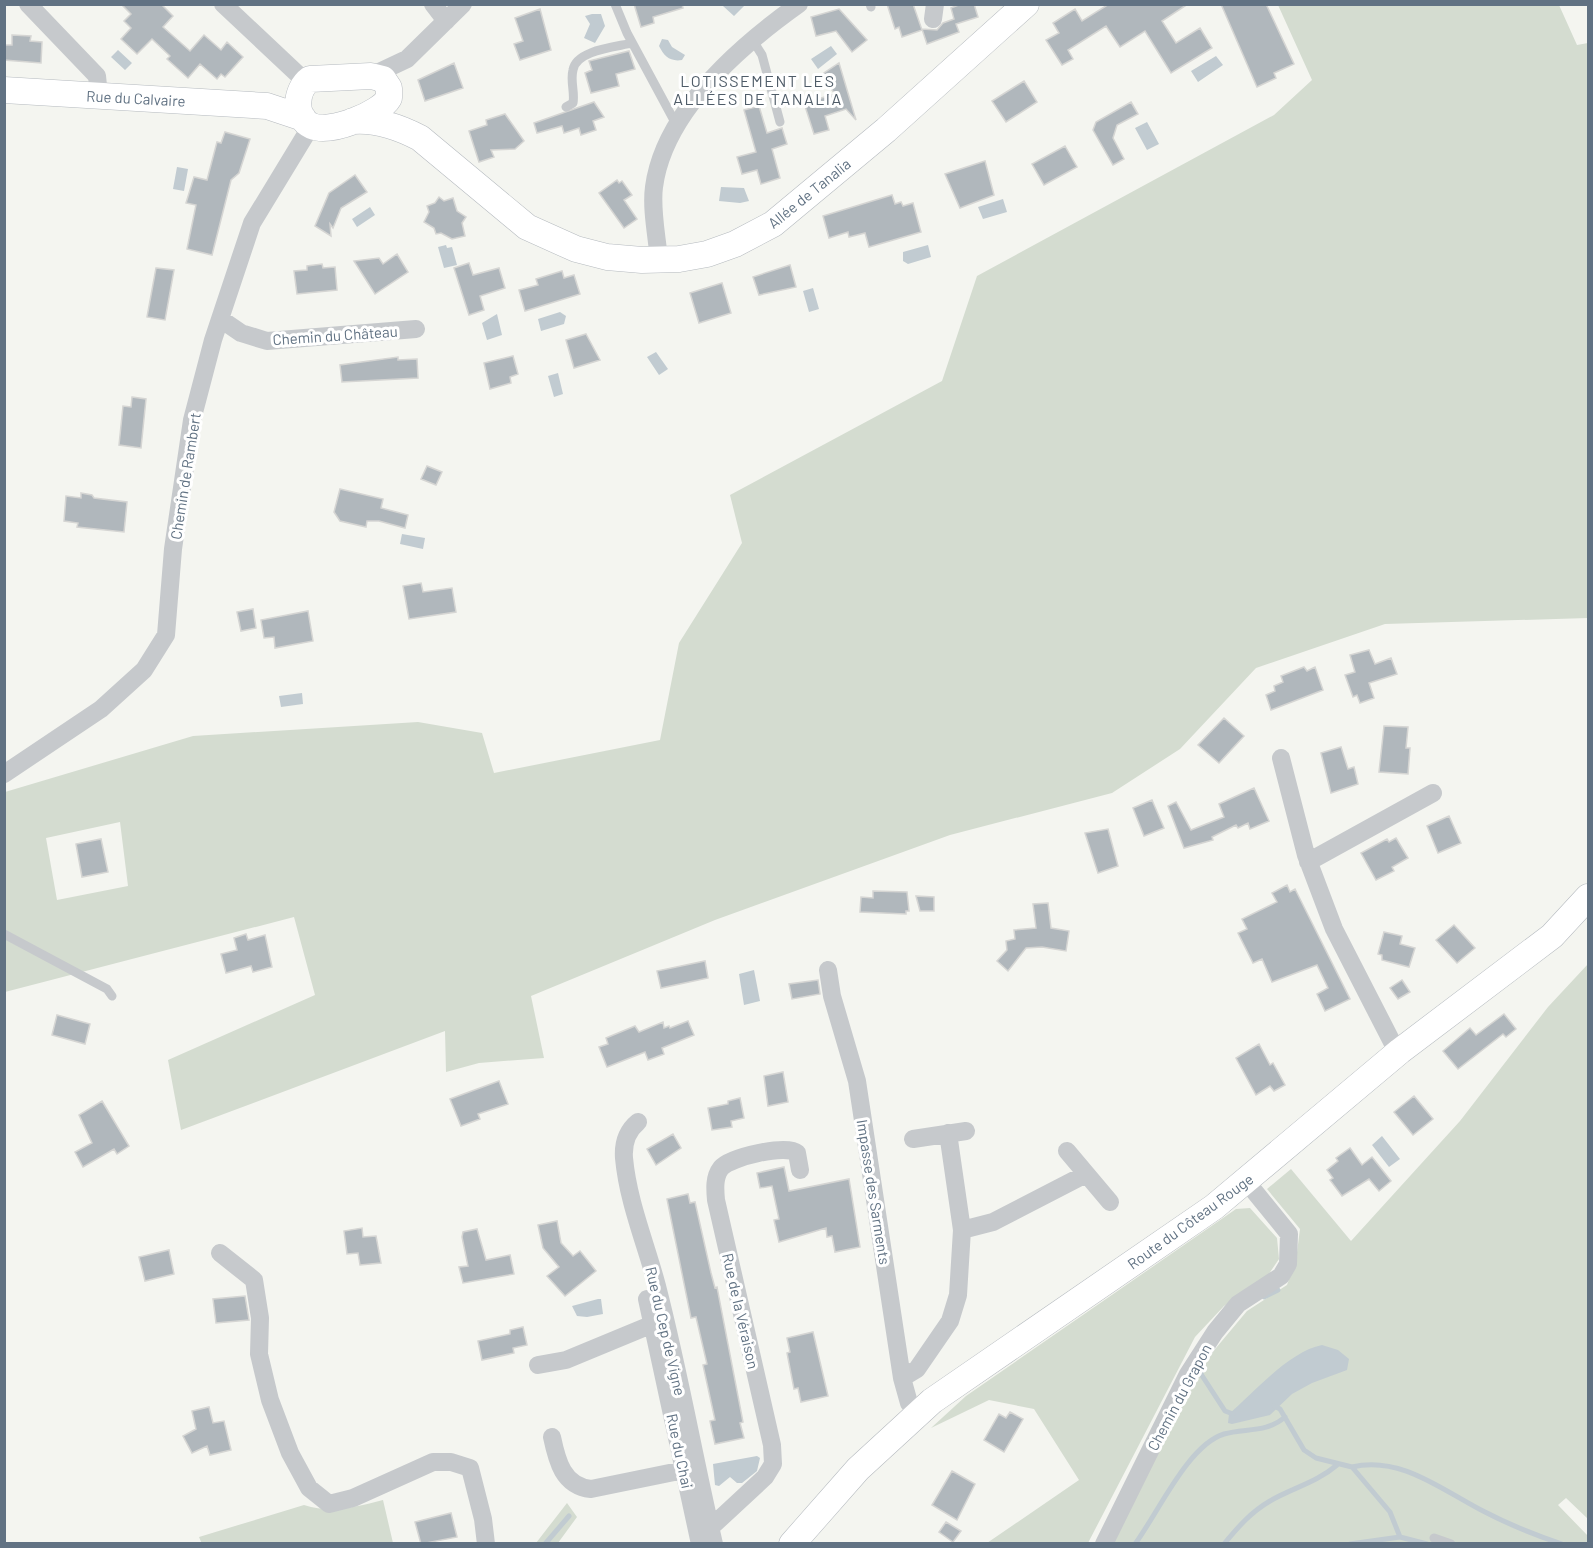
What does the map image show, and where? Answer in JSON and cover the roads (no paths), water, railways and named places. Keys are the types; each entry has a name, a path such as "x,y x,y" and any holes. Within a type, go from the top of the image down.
{"street":[{"path":"28,4 97,76 99,96"},
{"path":"223,4 303,86 298,104 307,122 327,128 353,121 381,107 384,89 407,59 463,4"},
{"path":"433,4 446,21"},
{"name":"Allée de Tanalia","path":"353,121 375,121 400,128 434,149 527,228 576,249 607,257 659,260 715,251 735,244 773,224 886,130 1026,4"},
{"path":"659,260 654,188 676,124 714,77 752,39 794,6"},
{"name":"Rue du Calvaire","path":"267,106 290,97 316,78 384,89"},
{"path":"384,89 390,115 400,128"},
{"name":"Rue du Calvaire","path":"4,90 267,106 307,122"},
{"name":"Chemin de Rambert","path":"4,774 101,709 144,670 166,635 174,549 192,420 213,340 222,320 252,223 307,122"},
{"name":"Chemin du Château","path":"222,320 241,333 267,341 416,328"},
{"path":"1281,758 1308,862 1334,929 1392,1042 1400,1051"},
{"path":"1308,862 1433,793"},
{"name":"Route du Côteau Rouge","path":"792,1544 858,1469 918,1413 965,1377 1200,1218 1400,1051 1552,936 1588,897"},
{"name":"Impasse des Sarments","path":"828,970 832,996 857,1081 902,1378 909,1403 918,1413"},
{"name":"Rue du Cep de Vigne","path":"638,1122 625,1140 624,1160 643,1244 657,1287 712,1536"},
{"path":"902,1378 917,1369 950,1321 958,1295 962,1230 957,1132 913,1139"},
{"name":"Rue de la Véraison","path":"712,1536 765,1477 773,1464 772,1445 716,1200 715,1183 721,1168 736,1158 788,1148 796,1153 800,1170"},
{"path":"1067,1151 1110,1202"},
{"path":"962,1230 993,1222 1086,1174"},
{"name":"Chemin du Grapon","path":"1104,1544 1188,1374 1215,1332 1238,1304 1281,1276 1288,1264 1289,1234 1246,1181"},
{"name":"Rue du Chai","path":"643,1244 645,1290 700,1544"},
{"path":"220,1253 254,1280 260,1318 259,1354 270,1400 290,1453 309,1488 329,1504 353,1497 433,1462 452,1462 470,1468 483,1519 486,1544"},
{"path":"538,1365 566,1360 653,1324"},
{"path":"552,1437 560,1467 567,1477 582,1488 591,1489 684,1470"}],"lane":[{"path":"615,4 632,43 676,124"},
{"path":"752,39 762,55 780,122"},
{"path":"566,107 573,104 572,70 575,63 583,56 632,43"},
{"path":"4,934 107,989 112,996"},
{"path":"1434,1538 1451,1544"}],"waterway":[{"path":"1264,1297 1278,1290"},
{"path":"1202,1365 1201,1374 1225,1411 1233,1414"},
{"path":"1274,1406 1280,1409 1304,1450 1316,1458 1352,1467 1390,1512 1400,1537 1427,1544"},
{"path":"1135,1544 1186,1465 1198,1451 1224,1434 1271,1426 1285,1417"},
{"path":"1224,1544 1245,1520 1263,1505 1312,1481 1337,1465"},
{"path":"1352,1467 1388,1466 1405,1470 1504,1521 1562,1544"},
{"path":"545,1544 569,1516"},
{"path":"1350,1544 1400,1537"}],"district":[{"name":"LOTISSEMENT LES ALLÉES DE TANALIA","path":"758,89"}]}
